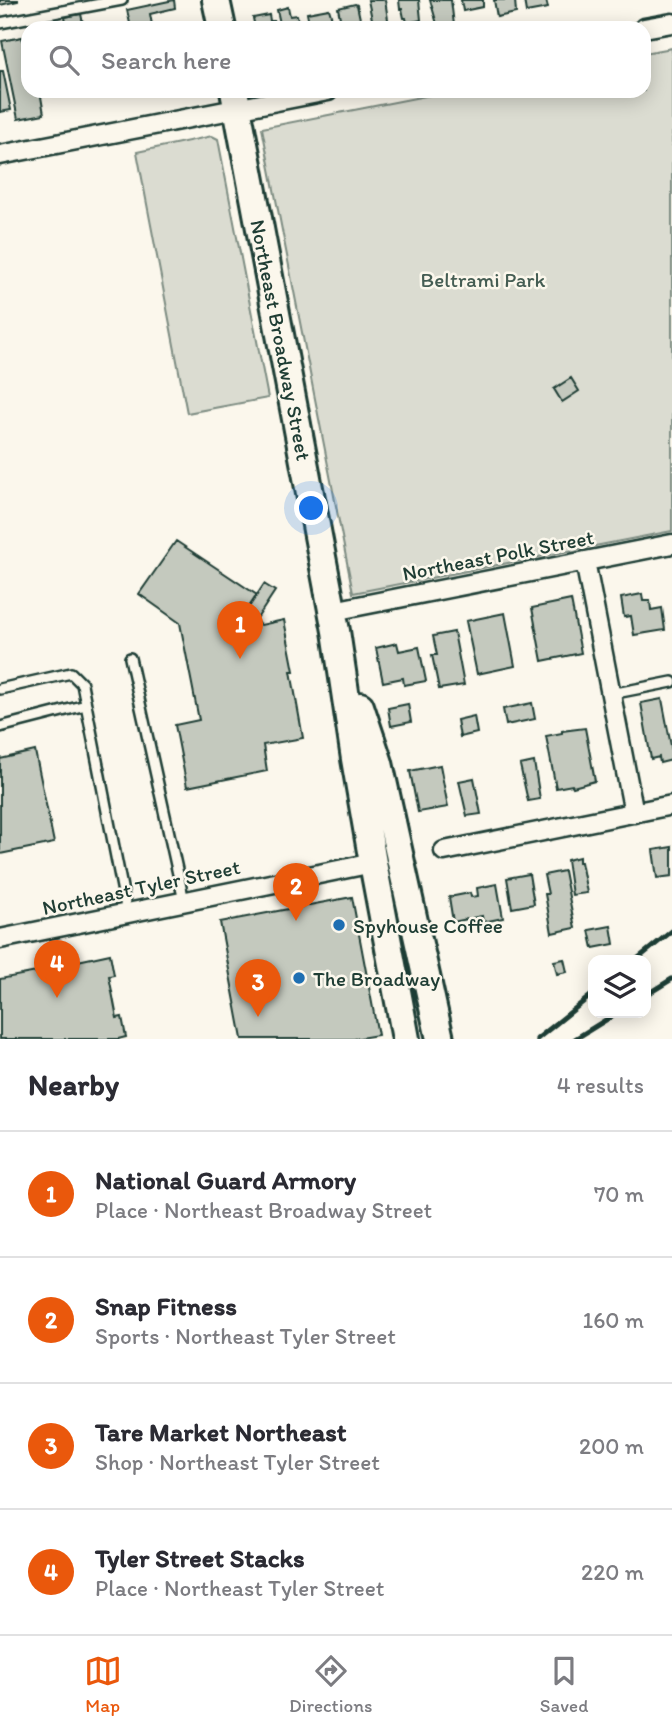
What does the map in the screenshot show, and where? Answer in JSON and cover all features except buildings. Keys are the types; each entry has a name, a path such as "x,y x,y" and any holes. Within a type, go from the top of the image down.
{"main road":[{"path":"216,0 220,21"},
{"name":"Northeast Broadway Street","path":"236,100 335,621 373,863 406,1039"},
{"name":"Northeast Broadway Street","path":"335,621 379,763 440,1039"}],"street":[{"path":"651,27 672,23"},
{"path":"0,155 236,100 256,98"},
{"name":"Northeast Polk Street","path":"335,621 585,561 672,544"},
{"path":"585,561 634,813"},
{"path":"444,851 672,805"},
{"name":"Northeast Tyler Street","path":"0,939 373,863"}],"lane":[{"path":"0,23 122,0"},
{"path":"130,658 184,901"},
{"path":"0,689 71,673 82,684 127,913"},
{"path":"611,694 672,682"},
{"path":"0,727 86,705"}],"green space":[{"name":"Beltrami Park","path":"672,48 672,531 353,593 262,128 415,98 651,98 651,52"},
{"path":"212,136 218,139 268,398 187,413 137,152"}],"railway":[{"path":"642,955 672,931"},
{"path":"651,992 672,979"},
{"path":"537,1039 588,998"},
{"path":"575,1039 609,1018"}],"place":[{"name":"National Guard Armory","path":"240,659"},
{"name":"Snap Fitness","path":"296,921"},
{"name":"Spyhouse Coffee","path":"339,925"},
{"name":"The Broadway","path":"299,978"},
{"name":"Tyler Street Stacks","path":"57,998"},
{"name":"Tare Market Northeast","path":"258,1017"}]}
